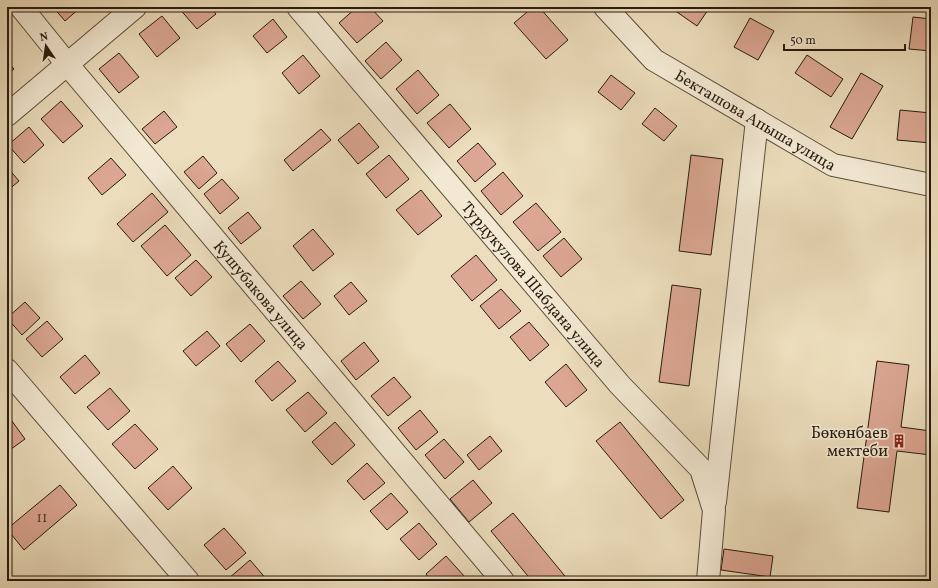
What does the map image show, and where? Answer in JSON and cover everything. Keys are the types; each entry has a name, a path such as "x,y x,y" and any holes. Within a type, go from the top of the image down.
{"street":[{"name":"Кушубакова улица","path":"21,7 67,64 502,581"},
{"path":"7,115 135,7"},
{"name":"Турдукулова Шабдана улица","path":"298,7 620,385 701,469 714,510 708,581"},
{"name":"Бекташова Апыша улица","path":"605,7 654,60 833,165 931,185"},
{"path":"714,510 757,120"},
{"path":"7,370 188,581"}],"building":[{"path":"53,7 81,7 65,21"},
{"path":"178,7 210,7 216,14 197,29"},
{"path":"357,7 370,7 383,21 357,43 339,23"},
{"path":"533,7 539,7 568,40 546,59 514,23"},
{"path":"676,7 710,7 697,26 674,10"},
{"path":"162,16 180,38 157,57 139,34"},
{"path":"913,17 931,19 931,51 909,49"},
{"path":"750,18 774,31 758,60 734,47"},
{"path":"273,19 287,37 267,53 253,36"},
{"path":"386,42 402,60 381,79 365,61"},
{"path":"119,53 139,77 119,93 99,69"},
{"path":"303,55 320,76 299,94 282,73"},
{"path":"807,55 843,79 831,97 795,73"},
{"path":"7,61 14,69 7,75"},
{"path":"418,70 439,95 417,114 396,89"},
{"path":"861,73 883,86 852,139 830,127"},
{"path":"611,75 635,93 621,110 598,92"},
{"path":"61,101 83,126 63,143 41,119"},
{"path":"450,104 471,129 449,148 427,123"},
{"path":"655,108 677,126 664,141 642,124"},
{"path":"900,110 931,113 931,143 897,140"},
{"path":"164,111 177,127 155,144 142,129"},
{"path":"359,123 379,147 358,164 338,140"},
{"path":"29,127 44,145 24,163 8,145"},
{"path":"321,129 331,140 293,171 284,160"},
{"path":"478,143 496,164 475,182 457,161"},
{"path":"389,155 409,179 386,198 366,174"},
{"path":"691,155 723,159 711,255 679,251"},
{"path":"203,156 217,173 199,189 184,172"},
{"path":"111,158 126,175 102,195 88,178"},
{"path":"7,167 19,181 7,191"},
{"path":"503,172 523,196 501,215 481,191"},
{"path":"222,179 239,198 220,214 204,194"},
{"path":"421,190 442,216 418,235 396,210"},
{"path":"152,193 168,212 133,242 117,224"},
{"path":"536,203 561,232 538,251 513,222"},
{"path":"248,212 261,228 241,244 228,228"},
{"path":"165,225 191,255 167,276 141,246"},
{"path":"313,229 334,254 313,271 293,246"},
{"path":"564,238 582,259 561,277 543,256"},
{"path":"476,255 497,280 472,301 451,276"},
{"path":"196,260 212,277 191,296 175,278"},
{"path":"301,281 321,304 303,319 283,296"},
{"path":"351,282 367,301 349,315 334,296"},
{"path":"672,285 701,289 689,386 659,382"},
{"path":"501,289 521,311 499,329 480,306"},
{"path":"25,302 40,318 22,335 7,318"},
{"path":"47,321 63,339 42,357 26,339"},
{"path":"529,322 549,345 530,361 510,337"},
{"path":"250,324 265,341 241,362 226,344"},
{"path":"207,331 220,346 196,366 183,351"},
{"path":"364,342 379,361 356,380 341,361"},
{"path":"85,355 100,373 75,394 60,377"},
{"path":"278,361 296,381 272,401 255,381"},
{"name":"Бөкөнбаев мектеби","path":"877,361 909,365 901,427 931,431 931,455 897,451 889,512 857,508"},
{"path":"566,364 587,390 566,407 545,382"},
{"path":"394,377 411,397 388,416 371,396"},
{"path":"110,388 130,411 108,430 87,407"},
{"path":"308,392 327,413 305,432 286,410"},
{"path":"420,410 438,432 416,450 398,428"},
{"path":"9,417 25,439 7,452 7,418"},
{"path":"335,422 355,445 332,465 312,442"},
{"path":"620,422 684,500 661,519 596,441"},
{"path":"135,424 158,449 135,469 112,444"},
{"path":"490,436 502,451 479,470 467,455"},
{"path":"444,439 464,462 445,479 425,455"},
{"path":"367,463 385,483 364,500 347,481"},
{"path":"173,466 192,488 168,510 148,488"},
{"path":"473,480 492,503 469,522 450,499"},
{"path":"60,485 77,505 24,550 7,529"},
{"path":"391,493 408,512 387,530 370,511"},
{"path":"513,513 569,581 532,581 491,531"},
{"path":"419,523 437,544 419,560 400,539"},
{"path":"224,528 246,553 226,570 204,545"},
{"path":"931,530 931,554 928,553"},
{"path":"724,549 773,556 770,577 721,570"},
{"path":"446,556 465,577 460,581 431,581 426,574"},
{"path":"250,560 268,581 230,581 228,579"}],"place":[{"name":"Бөкөнбаев мектеби","path":"899,441"}]}
